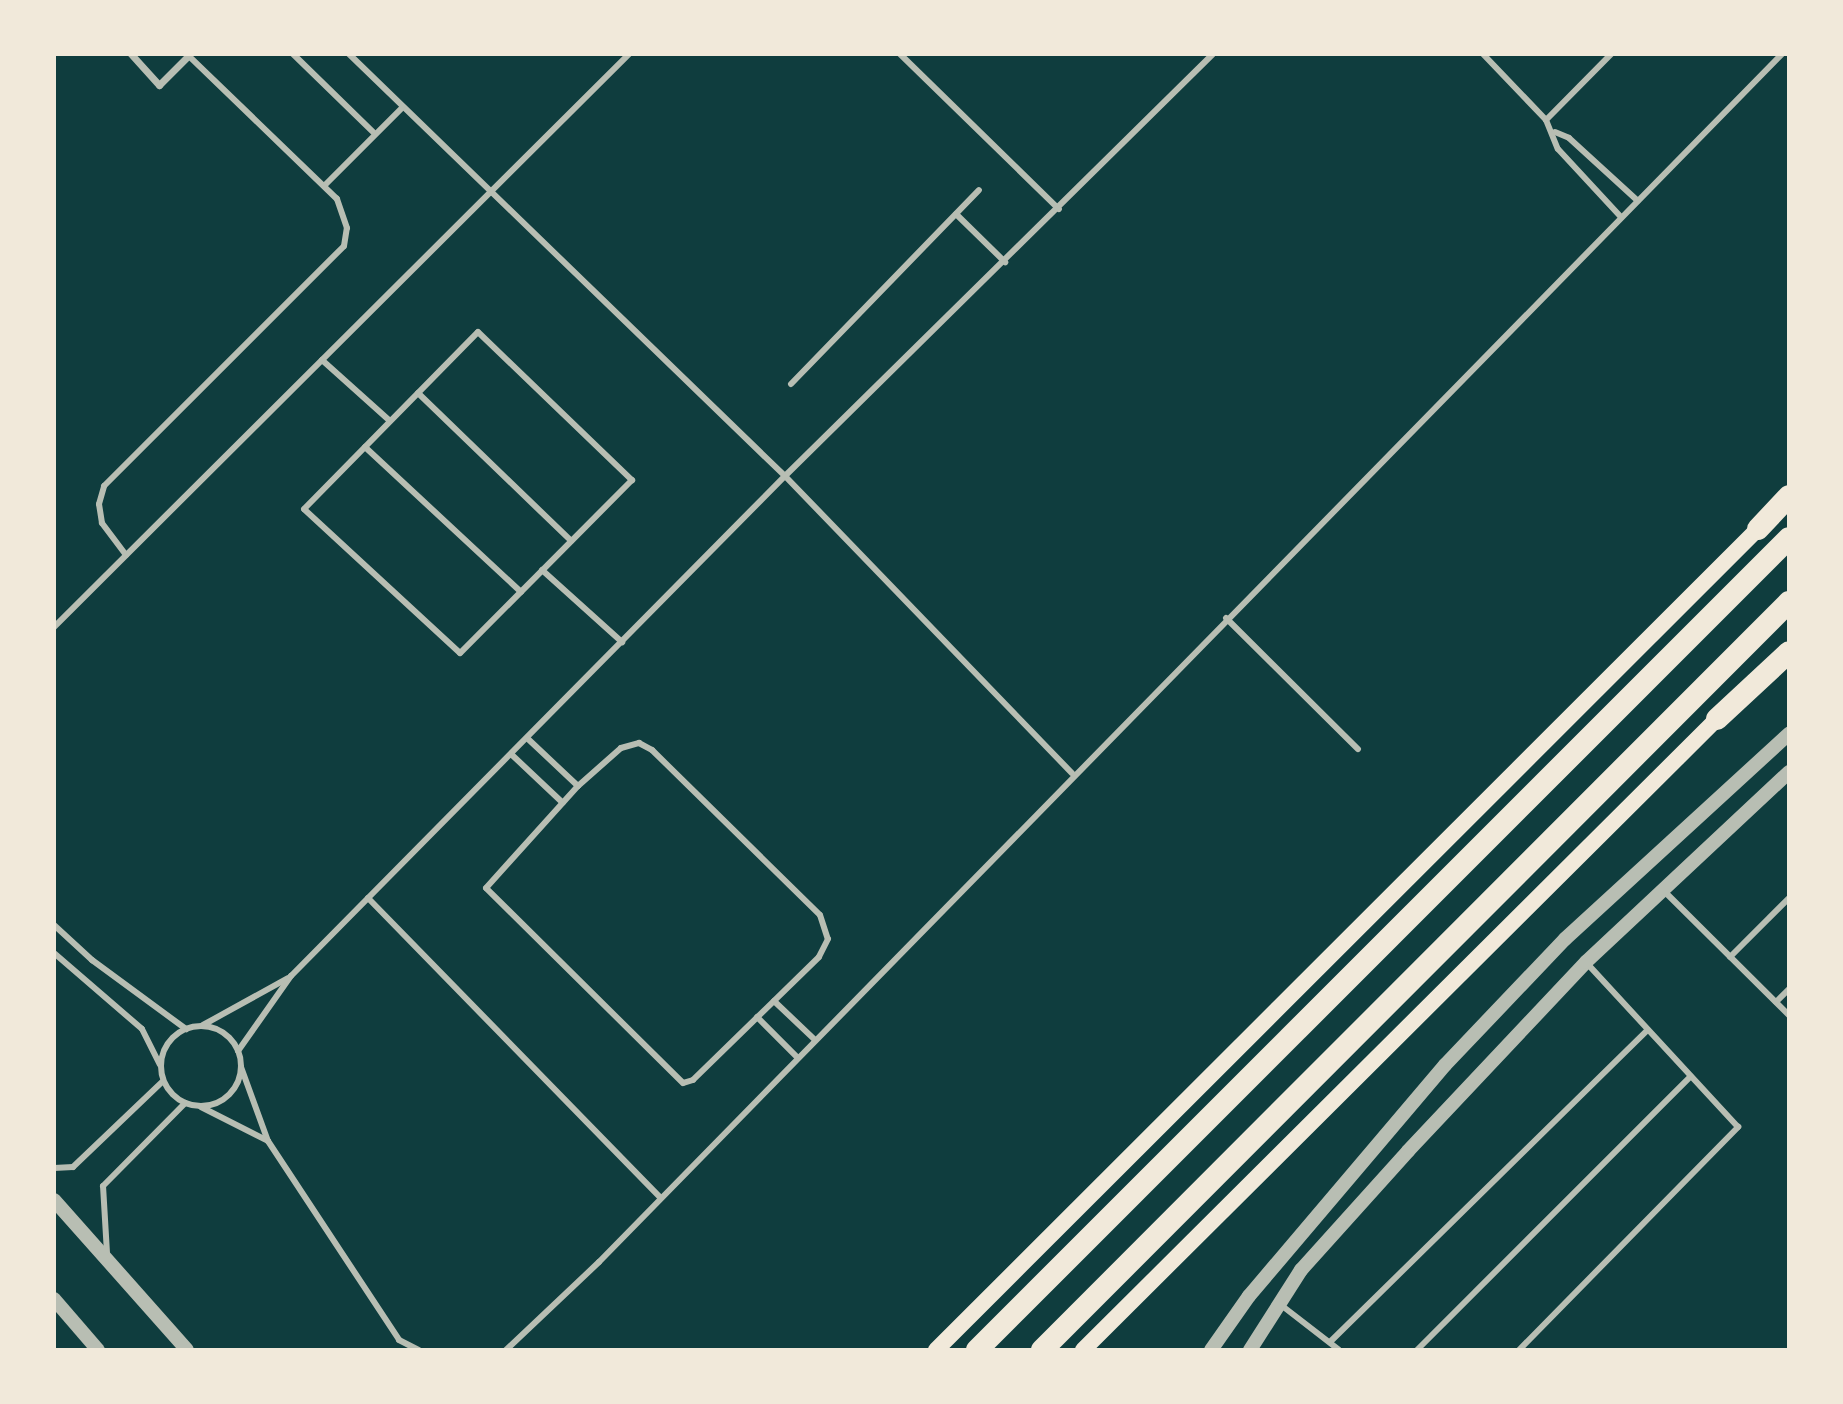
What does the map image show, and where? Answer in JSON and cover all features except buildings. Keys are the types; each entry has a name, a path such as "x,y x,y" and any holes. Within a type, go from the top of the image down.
{"highway":[{"path":"1758,529 1789,497"},
{"path":"977,1350 1789,538"},
{"path":"1042,1350 1789,602"},
{"path":"1717,719 1789,649"}],"main road":[{"path":"936,1350 1758,529"},
{"path":"1083,1350 1717,719"}],"street":[{"path":"131,54 159,85 188,55"},
{"path":"1211,1350 1249,1296 1445,1065 1565,939 1789,734"},
{"path":"1250,1350 1278,1303 1386,1175 1586,962 1661,888 1789,772"},
{"path":"54,1200 187,1350"},
{"path":"54,1299 98,1350"}],"lane":[{"path":"293,54 373,132"},
{"path":"349,54 489,194 785,476 1072,773"},
{"path":"54,627 629,54"},
{"path":"900,54 1059,209"},
{"path":"238,1051 291,976 785,476 1213,54"},
{"path":"1483,54 1546,120 1555,132 1558,149 1621,217"},
{"path":"1546,120 1611,54"},
{"path":"506,1350 661,1198 1072,773 1782,54"},
{"path":"126,555 102,523 99,504 104,486 344,246 344,214 324,186 188,55"},
{"path":"324,186 373,132 402,108"},
{"path":"1555,132 1569,138 1638,201"},
{"path":"791,384 979,190"},
{"path":"956,214 1005,262"},
{"path":"478,332 632,480 460,653 304,509 418,393 478,332"},
{"path":"322,360 390,421"},
{"path":"418,393 571,541"},
{"path":"365,447 521,592"},
{"path":"542,570 622,642"},
{"path":"1226,618 1358,749"},
{"path":"527,738 578,786"},
{"path":"639,743 652,750 820,915 828,939 819,957 693,1080 683,1083 489,896 488,882 563,803 621,748 639,743"},
{"path":"511,754 563,803"},
{"path":"1661,888 1789,1015"},
{"path":"368,898 661,1198"},
{"path":"1730,957 1789,898"},
{"path":"54,925 92,960 186,1029"},
{"path":"54,953 142,1029 161,1066 163,1081 185,1103 201,1107 268,1141"},
{"path":"1519,1350 1738,1127 1586,962"},
{"path":"161,1066 173,1038 186,1029 201,1026 291,976"},
{"path":"1776,1002 1789,989"},
{"path":"774,1001 814,1039"},
{"path":"757,1017 797,1057"},
{"path":"201,1026 217,1029 238,1051 268,1141 399,1340 419,1350"},
{"path":"1331,1341 1648,1030"},
{"path":"201,1107 229,1095 241,1067"},
{"path":"1417,1350 1691,1076"},
{"path":"54,1168 73,1167 163,1081"},
{"path":"108,1261 103,1186 185,1103"},
{"path":"1278,1303 1339,1350"}]}
